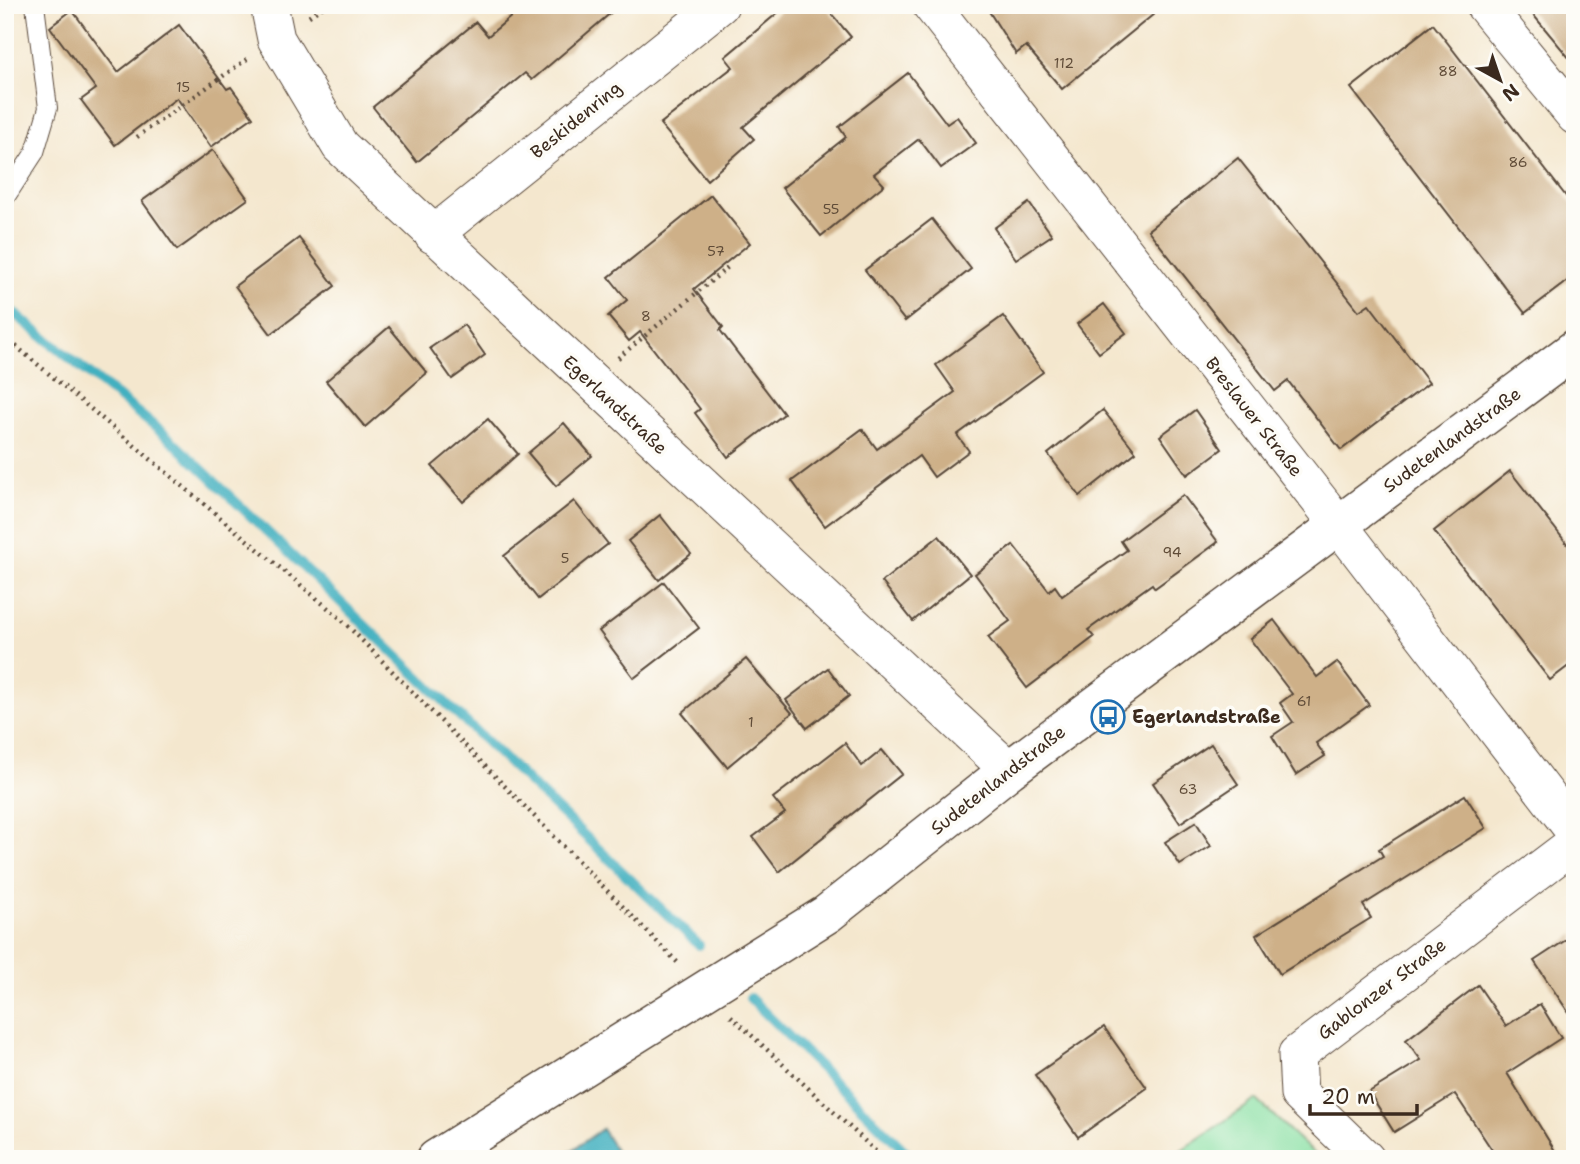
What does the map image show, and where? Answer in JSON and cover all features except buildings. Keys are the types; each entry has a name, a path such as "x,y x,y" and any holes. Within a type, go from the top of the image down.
{"street":[{"name":"Beskidenring","path":"433,235 720,5"},
{"name":"Breslauer Straße","path":"931,5 1338,524 1575,832"},
{"path":"1484,5 1575,116"},
{"name":"Egerlandstraße","path":"272,22 340,146 1009,770"},
{"name":"Sudetenlandstraße","path":"436,1159 827,914 1009,770 1575,349"},
{"name":"Gablonzer Straße","path":"1366,1159 1299,1094 1297,1054 1575,844"}],"lane":[{"path":"7,196 35,152 48,108 35,5"}],"path":[{"path":"137,137 272,22"},
{"path":"590,381 728,267"},
{"path":"5,338 340,618 705,991 884,1159"}],"green space":[{"path":"1256,1100 1320,1159 1168,1159"}],"water":[{"path":"602,1129 621,1159 560,1159"}],"waterway":[{"path":"5,306 169,438 699,945"},
{"path":"750,998 913,1159"}],"place":[{"name":"Egerlandstraße","path":"1108,717"}]}
